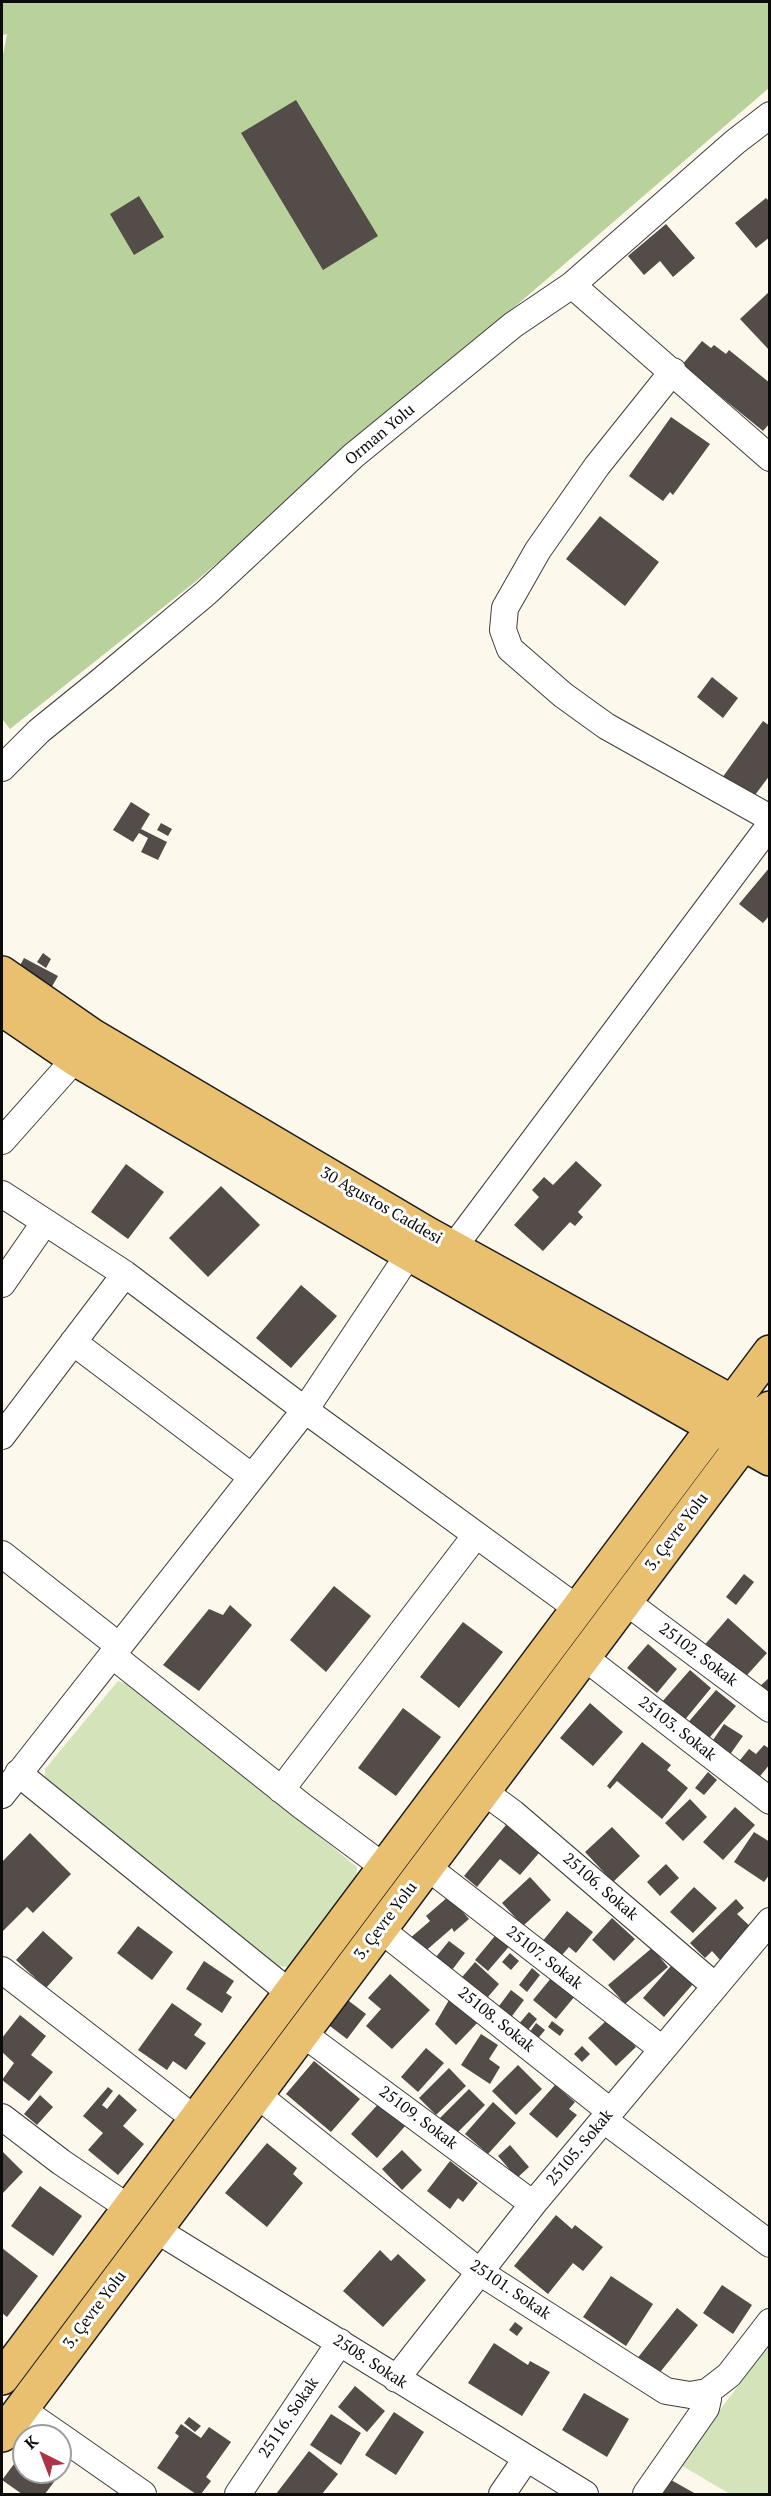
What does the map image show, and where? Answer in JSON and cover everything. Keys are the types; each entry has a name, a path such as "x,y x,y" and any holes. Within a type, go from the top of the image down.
{"main road":[{"name":"30 Agustos Caddesi","path":"2,973 93,1036 453,1248 723,1414"},
{"name":"30 Agustos Caddesi","path":"2,1009 75,1059 409,1254 723,1414 763,1430"},
{"name":"3. Çevre Yolu","path":"7,2361 129,2208 770,1352"},
{"name":"3. Çevre Yolu","path":"2,2435 255,2093 625,1601 763,1430"}],"street":[{"name":"Orman Yolu","path":"2,768 39,730 206,592 353,456 513,325 572,285 735,142 770,115"},
{"path":"572,285 770,458"},
{"path":"673,371 597,466 538,550 505,608 503,630 510,649 563,695 606,726 770,818"},
{"path":"453,1248 770,825"},
{"path":"2,1141 75,1059"},
{"path":"2,1194 125,1274 305,1410 578,1609"},
{"path":"2,1284 45,1222"},
{"path":"2,1795 305,1410 409,1254"},
{"path":"2,1436 125,1274"},
{"path":"73,1342 252,1477"},
{"path":"281,1790 476,1535"},
{"path":"2,1554 281,1790 384,1867"},
{"name":"25102. Sokak","path":"625,1601 770,1709"},
{"name":"25103. Sokak","path":"584,1657 770,1801"},
{"path":"18,1773 290,1993"},
{"name":"25106. Sokak","path":"483,1791 513,1813 715,1986"},
{"name":"25107. Sokak","path":"426,1866 662,2049"},
{"name":"25105. Sokak","path":"396,2379 533,2204 770,1921"},
{"name":"25108. Sokak","path":"380,1929 409,1949 608,2116 770,2244"},
{"path":"2,1970 195,2119"},
{"name":"25109. Sokak","path":"302,2033 533,2204"},
{"name":"25101. Sokak","path":"255,2093 481,2273 666,2391 690,2395 706,2392"},
{"path":"2,2117 61,2162 129,2208"},
{"name":"2508. Sokak","path":"155,2229 585,2494"},
{"path":"646,2494 706,2408 708,2399 706,2392 729,2375 770,2322"},
{"name":"25116. Sokak","path":"238,2494 340,2342"},
{"path":"21,2409 43,2424"},
{"path":"72,2444 143,2494"},
{"path":"502,2494 526,2459"}],"green space":[{"path":"2,2 769,2 769,88 195,582 10,729 2,719 2,60 7,34 2,35"},
{"path":"118,1681 138,1688 357,1867 356,1879 290,1967 274,1966 45,1785 45,1769"},
{"path":"769,2345 769,2494 730,2494 679,2464"}],"building":[{"path":"296,100 378,236 323,270 241,133"},
{"path":"139,196 164,237 134,255 110,214"},
{"path":"766,198 770,202 770,237 756,248 735,223"},
{"path":"666,224 695,258 673,277 660,261 644,275 628,256"},
{"path":"770,291 770,351 740,319"},
{"path":"702,341 711,348 714,345 726,354 729,350 770,383 770,423 763,431 682,365"},
{"path":"671,417 710,444 673,495 670,492 663,501 629,476"},
{"path":"600,516 659,562 625,606 566,559"},
{"path":"712,677 738,698 723,718 697,697"},
{"path":"763,721 770,726 770,775 752,799 722,778"},
{"path":"131,802 150,814 141,829 167,842 158,860 141,852 148,838 139,833 133,842 113,830"},
{"path":"161,823 172,829 168,836 157,830"},
{"path":"770,867 770,915 763,923 739,904"},
{"path":"43,953 51,959 46,968 37,962"},
{"path":"24,958 58,976 50,990 16,973"},
{"path":"576,1161 602,1185 578,1212 583,1217 575,1226 570,1222 543,1251 514,1225 539,1197 532,1190 544,1177 553,1185"},
{"path":"126,1164 164,1192 128,1239 91,1212"},
{"path":"221,1186 260,1225 208,1277 169,1238"},
{"path":"301,1285 337,1316 291,1368 256,1338"},
{"path":"744,1574 754,1582 736,1605 726,1597"},
{"path":"334,1586 371,1616 326,1672 290,1640"},
{"path":"230,1605 252,1625 199,1691 163,1665 209,1609 223,1615"},
{"path":"728,1618 767,1653 739,1684 701,1649"},
{"path":"463,1622 503,1652 459,1708 420,1677"},
{"path":"648,1644 677,1669 657,1693 627,1668"},
{"path":"690,1670 711,1688 683,1722 661,1703"},
{"path":"770,1677 770,1700 758,1688"},
{"path":"716,1690 736,1706 705,1743 685,1726"},
{"path":"590,1703 623,1732 593,1766 560,1738"},
{"path":"403,1708 441,1737 396,1796 358,1768"},
{"path":"724,1724 743,1736 729,1756 711,1743"},
{"path":"642,1742 671,1765 667,1770 688,1788 662,1819 617,1781 610,1789 607,1786"},
{"path":"764,1745 770,1749 770,1764 756,1781 736,1765 749,1749 756,1754"},
{"path":"708,1772 717,1780 704,1795 695,1788"},
{"path":"690,1799 707,1817 683,1841 665,1823"},
{"path":"735,1807 755,1825 723,1860 703,1842"},
{"path":"506,1825 539,1853 520,1875 500,1859 477,1887 464,1876"},
{"path":"612,1827 640,1856 613,1882 585,1852"},
{"path":"754,1832 770,1842 770,1874 764,1882 734,1862"},
{"path":"30,1833 71,1874 33,1913 27,1907 2,1932 2,1862"},
{"path":"666,1864 679,1878 660,1896 647,1882"},
{"path":"530,1877 551,1900 523,1926 502,1903"},
{"path":"694,1887 717,1908 693,1933 670,1912"},
{"path":"449,1896 469,1919 454,1932 452,1928 422,1954 409,1939 430,1921 426,1916"},
{"path":"736,1899 744,1908 737,1914 753,1929 721,1961 712,1951 705,1958 690,1943"},
{"path":"567,1911 593,1932 576,1953 569,1947 555,1963 537,1948"},
{"path":"612,1918 635,1939 614,1961 592,1940"},
{"path":"138,1926 173,1952 152,1980 117,1953"},
{"path":"43,1931 73,1958 46,1988 16,1960"},
{"path":"499,1931 512,1943 488,1971 475,1960"},
{"path":"449,1941 465,1953 452,1970 436,1957"},
{"path":"652,1948 668,1967 625,2004 608,1985"},
{"path":"510,1953 519,1961 511,1970 502,1962"},
{"path":"204,1961 234,1981 226,1993 232,1997 222,2013 186,1989"},
{"path":"475,1962 499,1984 482,2004 457,1983"},
{"path":"671,1966 693,1984 664,2017 643,1998"},
{"path":"532,1968 540,1975 527,1992 519,1985"},
{"path":"390,1974 430,2010 392,2049 366,2026 381,2009 368,1998"},
{"path":"552,1977 575,1996 556,2019 533,2000"},
{"path":"511,1990 524,2000 506,2024 493,2014"},
{"path":"341,1995 366,2014 347,2039 322,2020"},
{"path":"449,2000 480,2020 456,2045 435,2024"},
{"path":"172,2003 202,2024 194,2035 206,2043 186,2070 173,2061 167,2070 138,2050"},
{"path":"529,2012 537,2019 527,2031 518,2025"},
{"path":"20,2015 46,2036 31,2055 53,2072 29,2101 2,2080 14,2063 2,2052 2,2038"},
{"path":"609,2018 636,2047 616,2066 588,2038"},
{"path":"552,2021 564,2030 560,2036 548,2027"},
{"path":"536,2023 545,2030 535,2042 527,2036"},
{"path":"481,2034 498,2045 489,2059 500,2067 490,2084 461,2065"},
{"path":"582,2046 590,2054 582,2062 574,2054"},
{"path":"426,2048 444,2063 418,2092 401,2077"},
{"path":"314,2061 360,2099 331,2132 286,2094"},
{"path":"518,2065 542,2089 516,2115 492,2091"},
{"path":"449,2068 466,2086 436,2115 419,2098"},
{"path":"555,2085 575,2102 569,2109 577,2115 557,2138 529,2114"},
{"path":"108,2087 113,2091 102,2105 107,2109 119,2094 137,2110 123,2126 144,2144 118,2175 88,2150 103,2133 83,2116"},
{"path":"469,2089 485,2105 456,2134 440,2118"},
{"path":"40,2095 53,2107 37,2125 24,2114"},
{"path":"380,2102 406,2125 377,2158 351,2134"},
{"path":"493,2102 516,2123 488,2154 465,2134"},
{"path":"267,2143 297,2168 293,2174 303,2183 267,2227 225,2193"},
{"path":"510,2145 529,2167 517,2178 498,2156"},
{"path":"402,2150 422,2170 402,2190 382,2169"},
{"path":"2,2151 23,2172 2,2194"},
{"path":"450,2161 478,2183 463,2202 458,2198 450,2209 427,2191"},
{"path":"40,2186 82,2216 53,2256 11,2226"},
{"path":"556,2215 572,2229 575,2225 603,2247 583,2271 573,2263 548,2294 514,2266"},
{"path":"2,2248 38,2276 7,2317 2,2313"},
{"path":"380,2250 391,2261 398,2254 426,2280 383,2327 343,2291"},
{"path":"611,2276 653,2304 626,2346 583,2317"},
{"path":"722,2285 752,2305 733,2334 703,2313"},
{"path":"677,2308 698,2325 657,2376 636,2360"},
{"path":"515,2322 523,2328 517,2336 509,2330"},
{"path":"494,2343 528,2365 530,2361 550,2372 522,2416 468,2383"},
{"path":"355,2386 385,2411 367,2432 338,2407"},
{"path":"584,2393 629,2419 607,2457 562,2430"},
{"path":"394,2412 424,2432 396,2475 365,2455"},
{"path":"331,2414 361,2433 341,2465 310,2445"},
{"path":"189,2417 201,2426 195,2432 184,2423"},
{"path":"181,2424 201,2438 209,2427 231,2442 206,2477 211,2481 201,2494 196,2494 157,2468 179,2436 175,2433"},
{"path":"309,2451 338,2474 322,2494 276,2494"},
{"path":"12,2467 12,2484 52,2484 45,2494 22,2494 2,2480"},
{"path":"671,2480 696,2494 662,2494"}]}
